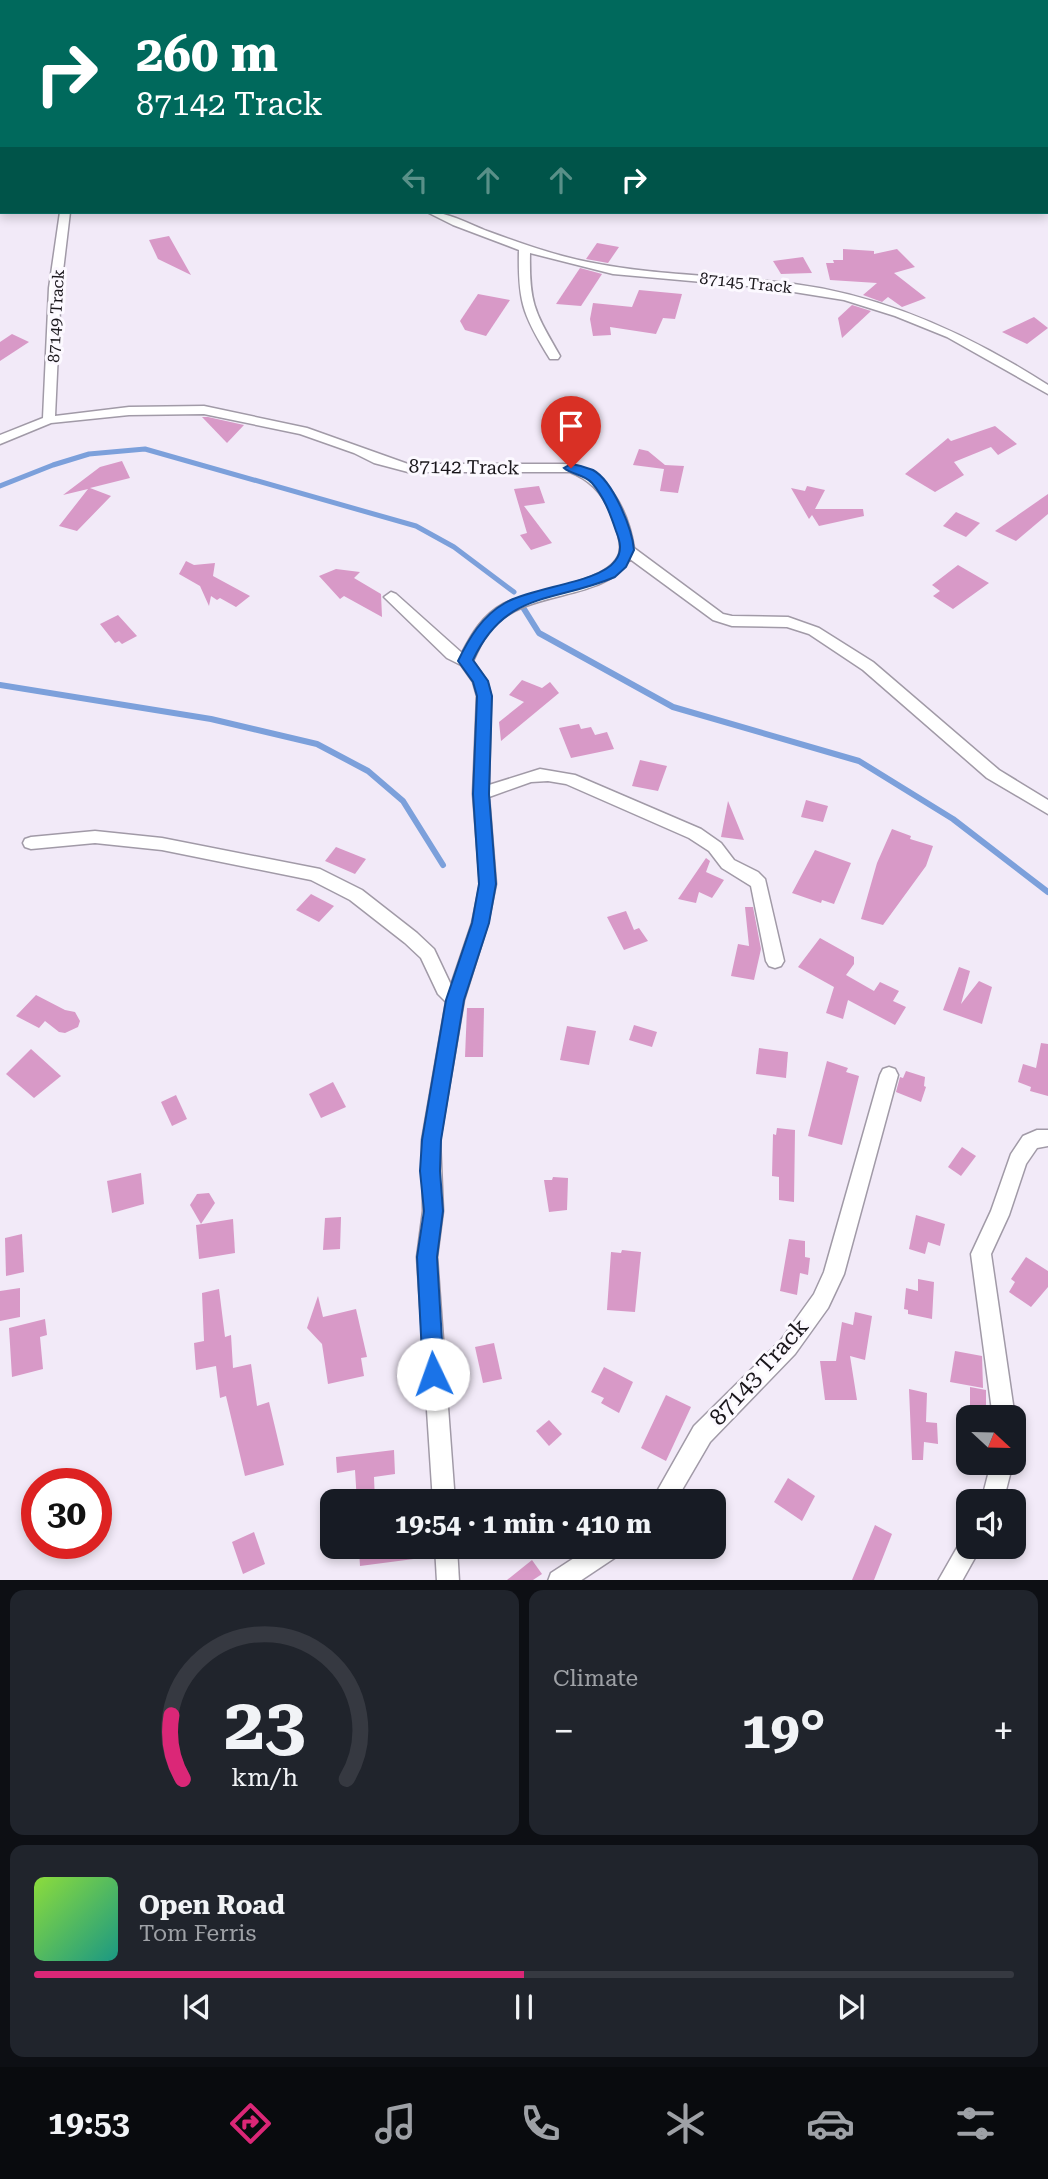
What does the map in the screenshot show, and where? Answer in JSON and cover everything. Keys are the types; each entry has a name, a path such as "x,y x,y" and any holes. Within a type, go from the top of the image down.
{"street":[{"name":"87149 Track","path":"49,420 55,288 65,214"},
{"name":"87145 Track","path":"437,214 525,249 626,272 731,281 849,297 939,330 1048,390"},
{"path":"525,249 524,290 528,311 554,356"},
{"name":"87142 Track","path":"0,440 49,420 129,411 204,410 303,431 408,468 571,468 589,473 595,479 621,519 628,550"},
{"path":"466,661 475,641 490,621 501,612 529,597 591,581 610,573 621,564 628,550 718,617 732,621 788,622 814,631 831,641 868,666 983,766 1048,808"},
{"path":"391,597 452,654 466,661 480,681 484,696 481,794 488,884 480,923 455,1000 431,1140 433,1211 427,1257 436,1424 443,1489"},
{"path":"481,794 521,780 549,775 582,785 674,824 706,841 716,848 729,864 751,876 759,884 775,961"},
{"path":"31,843 95,837 162,844 314,874 356,895 411,938 428,954 444,989 455,1000"},
{"name":"87143 Track","path":"670,1489 702,1434 788,1347 821,1301 834,1274 889,1075"},
{"path":"1002,1405 981,1254 988,1231 999,1216 1014,1168 1027,1144 1035,1139 1048,1138"},
{"path":"447,1559 448,1580"},
{"path":"559,1580 592,1559"},
{"path":"949,1580 962,1559"}],"building":[{"path":"169,236 191,275 158,259 149,240"},
{"path":"597,243 619,247 608,263 586,259"},
{"path":"843,249 874,251 874,254 897,249 915,267 894,273 926,298 902,307 888,297 882,302 863,295 877,283 830,280 826,263 843,260"},
{"path":"803,257 812,273 781,274 773,261"},
{"path":"580,268 602,274 581,306 556,304"},
{"path":"639,290 682,294 675,319 663,318 656,334 610,327 611,335 593,336 590,319 593,303 632,307"},
{"path":"478,294 510,300 486,336 465,330 460,321"},
{"path":"852,305 871,311 842,338 838,318"},
{"path":"1034,317 1048,328 1027,344 1002,332"},
{"path":"12,334 29,342 0,361 0,342"},
{"path":"202,417 208,417 244,425 227,443"},
{"path":"995,426 1017,444 998,455 991,447 954,462 964,475 935,492 905,474 948,438 951,441"},
{"path":"639,449 648,451 665,465 684,466 678,493 660,491 664,469 633,465"},
{"path":"122,461 130,478 90,488 111,496 77,531 59,526 88,489 63,495 100,467"},
{"path":"539,486 545,503 524,506 552,543 531,550 520,535 527,533 514,489"},
{"path":"807,486 825,490 815,509 863,509 864,516 819,526 812,515 809,519 791,488 805,491"},
{"path":"1048,494 1048,514 1016,541 995,531"},
{"path":"956,512 980,523 966,537 943,526"},
{"path":"186,561 194,565 215,563 213,576 250,596 236,607 211,596 209,606 200,586 179,574"},
{"path":"958,565 989,583 953,609 933,596 940,591 932,585"},
{"path":"336,569 360,572 354,578 381,594 382,617 344,596 340,599 319,576"},
{"path":"118,615 137,636 122,644 119,641 115,643 100,624"},
{"path":"522,680 542,688 550,682 559,693 501,741 499,722 524,702 509,695"},
{"path":"579,724 581,729 591,727 595,735 607,732 614,749 571,758 559,728"},
{"path":"640,760 667,766 658,791 632,786"},
{"path":"806,800 828,806 823,822 801,817"},
{"path":"728,801 744,840 721,837"},
{"path":"892,829 911,836 910,839 933,846 926,866 883,925 861,919 877,863"},
{"path":"336,847 366,859 355,874 325,861"},
{"path":"815,850 851,863 834,904 822,900 821,903 792,893"},
{"path":"706,858 710,861 706,872 724,880 712,898 699,892 696,903 678,899"},
{"path":"311,894 334,906 319,922 296,910"},
{"path":"745,907 753,907 761,949 754,980 731,976 738,944 749,946"},
{"path":"626,911 634,930 639,928 648,941 624,950 607,917"},
{"path":"820,938 854,957 854,964 846,975 874,991 880,982 899,991 893,1001 906,1007 895,1025 848,1000 843,1019 826,1013 834,987 798,967"},
{"path":"959,967 970,971 961,1004 979,981 992,987 982,1024 943,1010"},
{"path":"36,995 65,1010 75,1012 80,1021 78,1027 65,1033 59,1032 45,1021 39,1028 16,1016"},
{"path":"467,1008 484,1008 483,1057 465,1057"},
{"path":"634,1025 657,1032 652,1047 629,1040"},
{"path":"567,1026 596,1031 589,1065 560,1060"},
{"path":"1041,1043 1048,1044 1048,1096 1030,1091 1031,1087 1018,1082 1023,1064 1036,1068"},
{"path":"759,1048 788,1052 786,1078 756,1074"},
{"path":"31,1049 61,1076 34,1098 6,1074"},
{"path":"827,1061 848,1068 846,1072 859,1076 842,1145 808,1136"},
{"path":"906,1071 925,1077 926,1087 921,1102 896,1092 900,1077 903,1078"},
{"path":"333,1082 346,1107 321,1118 309,1094"},
{"path":"176,1095 187,1119 172,1126 161,1102"},
{"path":"777,1128 795,1130 794,1202 779,1200 779,1177 772,1176 773,1134 776,1135"},
{"path":"962,1147 976,1156 961,1176 948,1167"},
{"path":"141,1173 144,1204 112,1213 107,1181"},
{"path":"553,1177 568,1178 567,1210 549,1212 544,1180 552,1180"},
{"path":"209,1193 215,1203 201,1224 190,1205 197,1194"},
{"path":"916,1215 945,1224 940,1246 928,1242 925,1254 909,1249"},
{"path":"341,1217 340,1249 323,1250 325,1218"},
{"path":"233,1219 235,1253 199,1259 196,1225"},
{"path":"22,1234 24,1272 6,1276 5,1238"},
{"path":"789,1239 805,1241 805,1257 810,1258 808,1275 800,1273 797,1295 780,1291"},
{"path":"622,1250 641,1252 635,1312 607,1310 611,1252 621,1253"},
{"path":"1026,1257 1048,1271 1048,1287 1031,1307 1009,1292 1015,1282 1011,1279"},
{"path":"918,1279 934,1282 932,1319 908,1314 908,1310 904,1309 906,1288 918,1291"},
{"path":"20,1288 20,1317 0,1321 0,1291"},
{"path":"219,1289 225,1337 231,1335 233,1368 251,1364 257,1406 269,1402 284,1465 245,1476 226,1396 220,1398 216,1366 196,1370 194,1343 204,1341 202,1293"},
{"path":"318,1296 323,1317 356,1309 367,1357 361,1358 364,1376 328,1384 322,1344 307,1328"},
{"path":"855,1312 872,1316 865,1360 850,1356 857,1400 825,1400 820,1361 836,1361 842,1322 853,1325"},
{"path":"45,1319 47,1335 40,1337 43,1369 12,1377 9,1328"},
{"path":"494,1343 502,1379 483,1383 475,1347"},
{"path":"955,1351 982,1356 983,1388 950,1382"},
{"path":"604,1367 633,1382 619,1413 601,1403 604,1398 591,1392"},
{"path":"970,1387 986,1390 986,1405 970,1405"},
{"path":"909,1389 927,1393 926,1422 937,1423 938,1444 924,1442 923,1460 912,1460"},
{"path":"666,1395 691,1407 666,1461 641,1448"},
{"path":"549,1420 562,1434 549,1446 536,1431"},
{"path":"394,1450 395,1474 374,1477 374,1489 356,1489 355,1470 337,1473 336,1457"},
{"path":"788,1478 815,1496 802,1521 774,1502"},
{"path":"875,1525 892,1534 874,1580 852,1580"},
{"path":"254,1532 265,1564 243,1574 232,1542"},
{"path":"360,1559 414,1559 360,1566"},
{"path":"532,1560 542,1574 533,1580 507,1580"}],"waterway":[{"path":"0,486 89,454 145,449 416,526 454,547 514,592"},
{"path":"524,609 539,633 673,707 859,761 953,819 1048,892"},
{"path":"0,685 211,719 317,744 368,771 403,801 443,865"}],"route":[{"path":"433,1374 427,1257 433,1211 431,1140 455,1000 469,962 488,884 481,794 484,696 480,681 466,661 475,641 490,621 510,606 547,591 591,581 610,573 621,564 628,550 621,519 595,479 589,473 571,468"}]}
